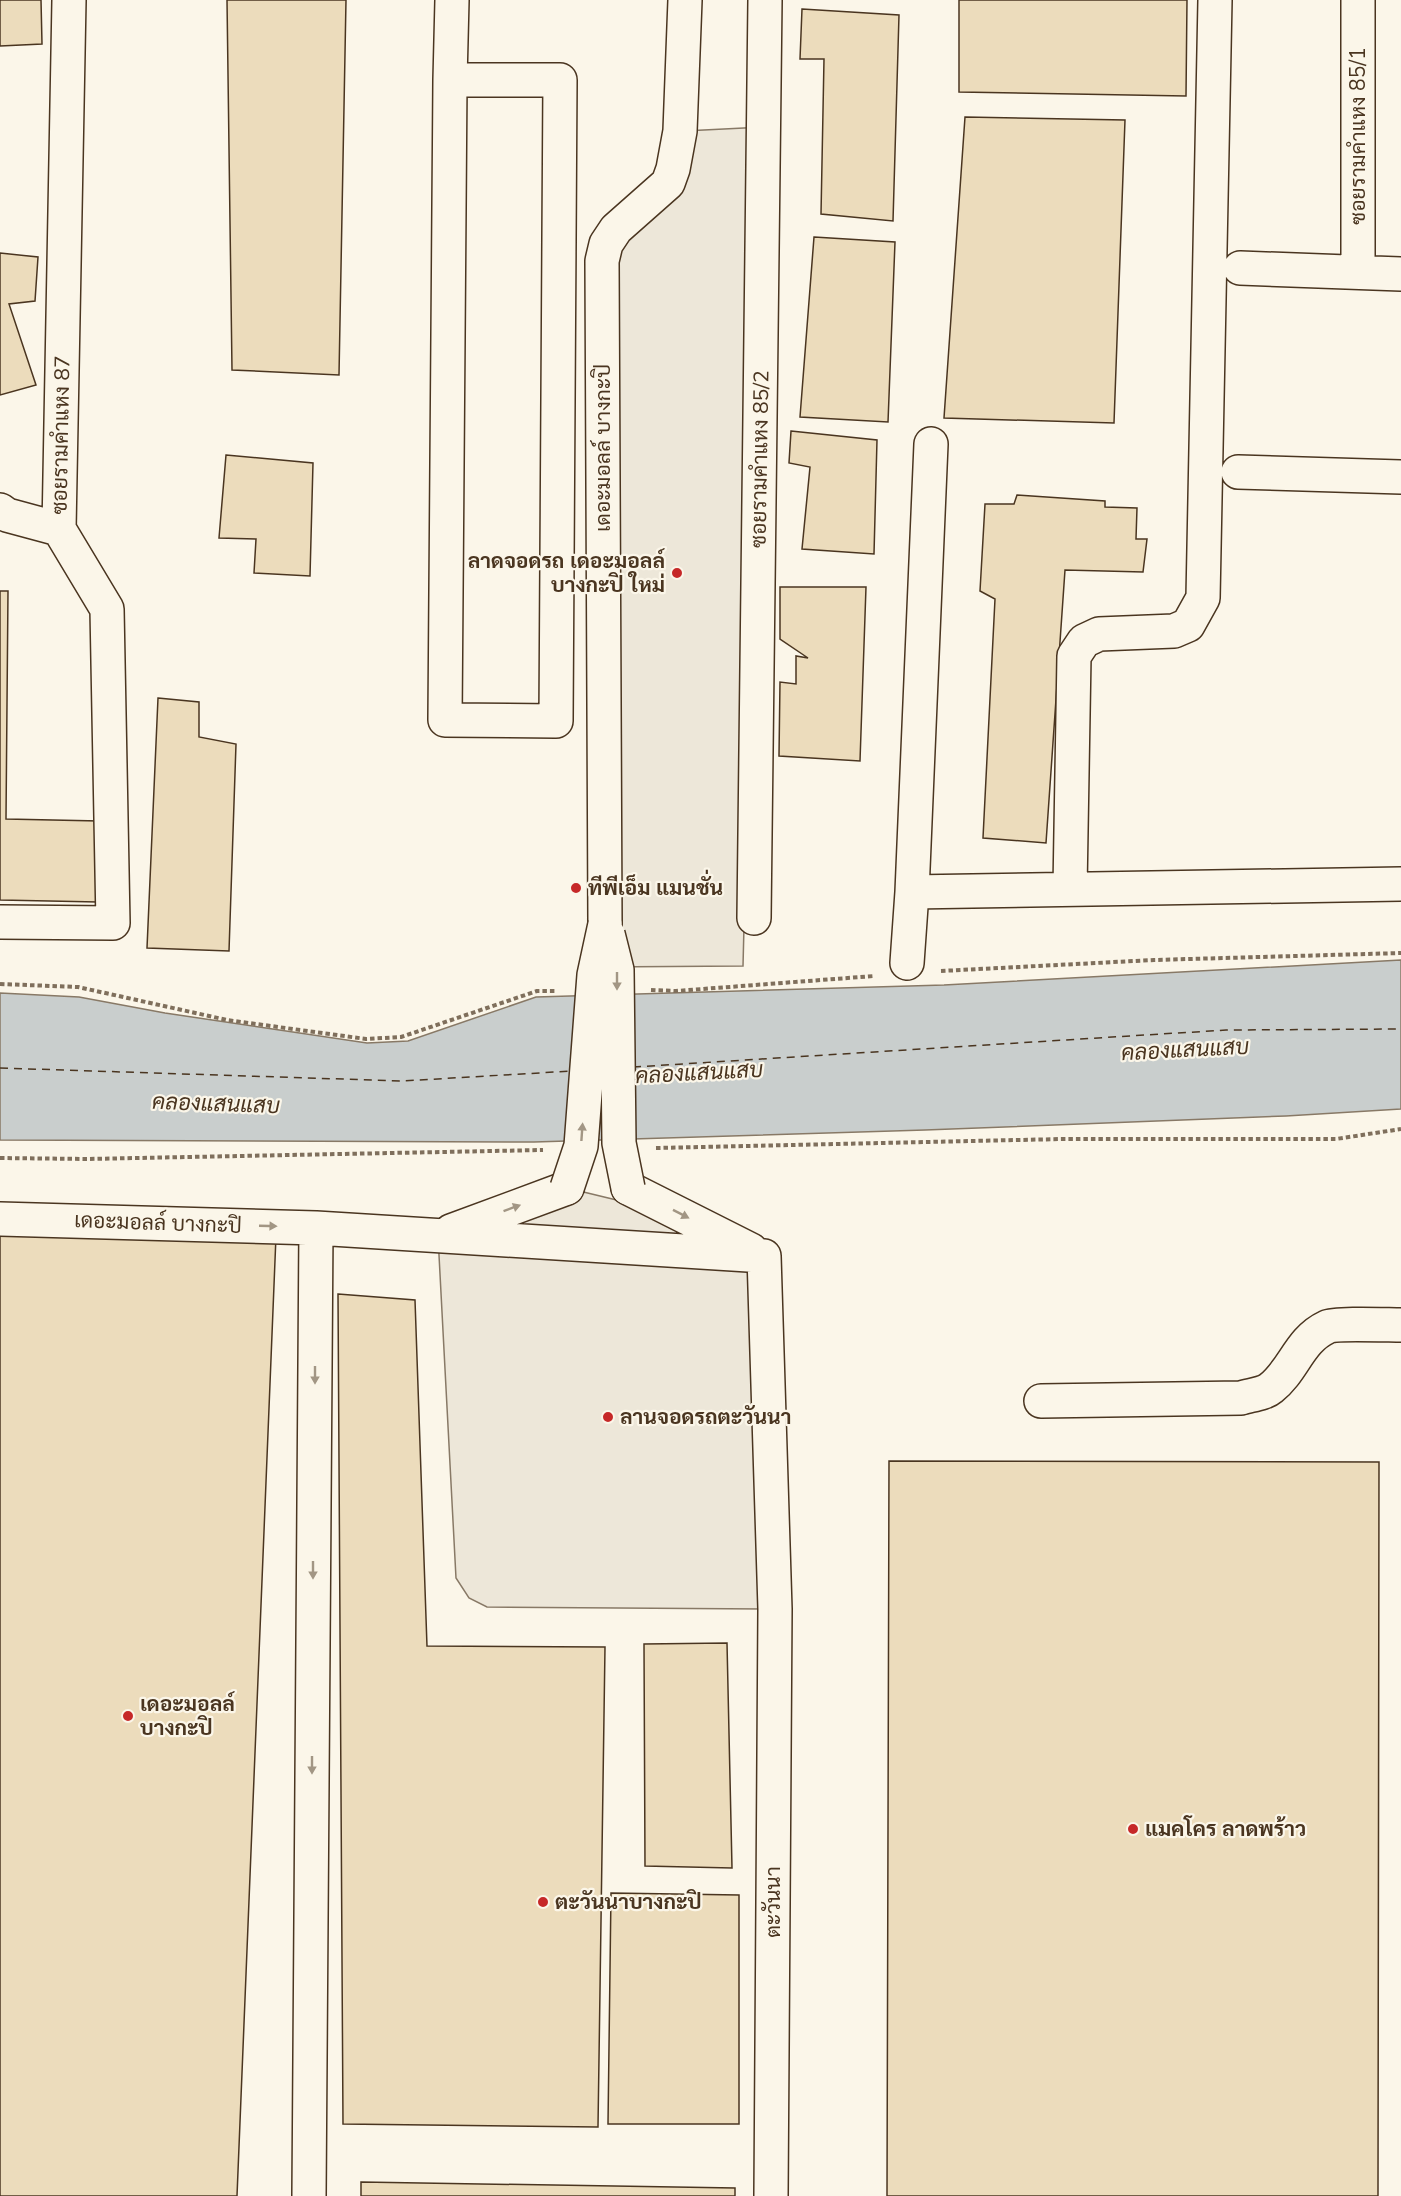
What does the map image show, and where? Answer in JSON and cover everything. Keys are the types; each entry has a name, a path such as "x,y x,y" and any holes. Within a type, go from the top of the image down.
{"street":[{"name":"ซอยรามคำแหง 87","path":"0,922 113,923 107,609 59,529 69,0"},
{"path":"450,80 560,80 556,721 446,720 450,80 452,0"},
{"name":"เดอะมอลล์ บางกะปิ","path":"438,1236 567,1188 581,1146 594,975 605,924 602,261 606,244 616,229 668,183 673,169 680,131 685,0"},
{"name":"ซอยรามคำแหง 85/2","path":"754,918 765,0"},
{"path":"1070,889 1074,656 1084,641 1099,634 1174,631 1188,625 1203,597 1215,0"},
{"name":"ซอยรามคำแหง 85/1","path":"1358,0 1358,272"},
{"path":"1240,268 1401,274"},
{"path":"894,969 912,892 931,444"},
{"path":"1238,472 1401,477"},
{"path":"0,510 7,515 59,529"},
{"path":"912,892 1401,884"},
{"name":"เดอะมอลล์ บางกะปิ","path":"605,924 617,970 619,1143 628,1188 764,1256"},
{"name":"เดอะมอลล์ บางกะปิ","path":"0,1219 316,1228 764,1256"},
{"path":"309,2196 316,1228"},
{"name":"ตะวันนา","path":"764,1256 776,1609 771,2196"},
{"path":"1041,1401 1241,1398 1270,1390 1284,1376 1310,1338 1329,1326 1401,1324"}],"path":[{"path":"940,971 1154,960 1401,953"},
{"path":"644,990 676,991 894,969"},
{"path":"0,984 78,987 227,1020 366,1038 401,1037 537,991 561,990"},
{"path":"647,1148 1063,1139 1336,1139 1401,1129"},
{"path":"0,1158 87,1159 552,1150"}],"shaded area":[{"name":"ลาดจอดรถ เดอะมอลล์ บางกะปิ ใหม่","path":"764,127 743,966 598,967 604,254 684,131"},
{"name":"ลานจอดรถตะวันนา","path":"567,1188 736,1229 764,1256 775,1609 487,1607 469,1598 456,1578 438,1236"}],"water":[{"name":"คลองแสนแสบ","path":"1401,960 1401,1109 1286,1116 925,1130 534,1142 0,1140 0,993 79,997 165,1013 367,1043 408,1041 536,997 944,985"}],"building":[{"path":"0,0 41,0 42,44 0,46"},
{"path":"227,0 346,0 339,375 232,370"},
{"path":"959,0 1187,0 1186,96 959,92"},
{"path":"802,9 899,15 893,221 821,214 824,59 800,59"},
{"path":"965,117 1125,120 1114,423 944,418"},
{"path":"814,237 895,242 888,422 800,417"},
{"path":"0,253 38,257 35,301 9,304 36,385 0,395"},
{"path":"791,431 877,440 874,554 802,549 810,467 789,463"},
{"path":"226,455 313,463 310,576 254,573 256,539 219,538"},
{"path":"1017,495 1105,501 1105,507 1137,508 1136,539 1147,539 1143,572 1065,570 1046,843 983,838 995,599 980,591 985,504 1014,504"},
{"path":"780,587 866,587 860,761 779,756 780,682 796,684 796,656 808,658 780,639"},
{"path":"0,591 8,591 6,819 99,821 98,902 0,900"},
{"path":"158,698 199,702 199,737 236,744 229,951 147,948"},
{"name":"เดอะมอลล์ บางกะปิ","path":"0,1233 276,1236 237,2196 0,2196"},
{"path":"338,1294 415,1300 427,1646 605,1647 598,2127 343,2124"},
{"name":"แมคโคร ลาดพร้าว","path":"889,1461 1379,1462 1378,2196 887,2196"},
{"path":"727,1643 732,1868 645,1866 644,1644"},
{"path":"611,1893 739,1895 739,2124 608,2124"},
{"path":"361,2182 735,2188 735,2196 361,2196"}],"ferry route":[{"path":"633,1067 1226,1030 1401,1029"},
{"path":"0,1068 402,1081 572,1071"}],"place":[{"name":"ลาดจอดรถ เดอะมอลล์ บางกะปิ ใหม่","path":"677,573"},
{"name":"ทีพีเอ็ม แมนชั่น","path":"576,888"},
{"name":"ลานจอดรถตะวันนา","path":"608,1417"},
{"name":"เดอะมอลล์ บางกะปิ","path":"128,1716"},
{"name":"แมคโคร ลาดพร้าว","path":"1133,1829"},
{"name":"ตะวันนาบางกะปิ","path":"543,1902"}]}
